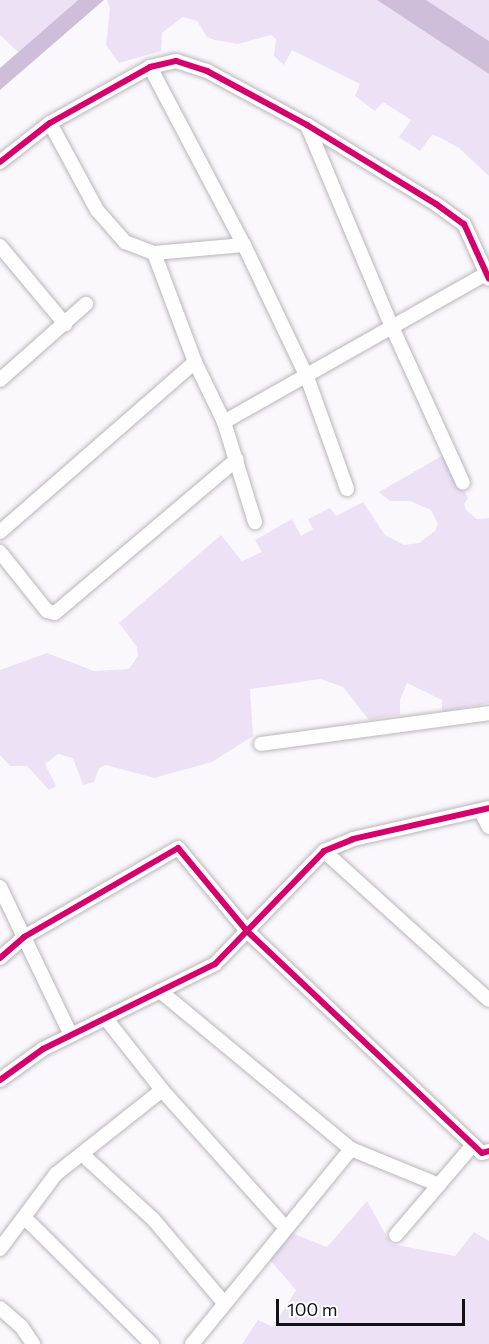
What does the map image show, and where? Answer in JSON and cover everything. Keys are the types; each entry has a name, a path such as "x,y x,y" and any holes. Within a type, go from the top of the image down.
{"street":[{"path":"0,162 50,123 150,67 176,61 207,71 307,125 464,224 488,275 224,422"},
{"path":"150,67 244,245 307,377 347,489"},
{"path":"50,123 97,210 125,242 154,253 244,245"},
{"path":"307,125 392,327 463,483"},
{"path":"0,246 64,324"},
{"path":"154,253 195,362 224,422 255,522"},
{"path":"0,380 86,304"},
{"path":"0,532 195,362"},
{"path":"0,552 46,611 55,613 237,459"},
{"path":"261,744 489,713"},
{"path":"0,1080 70,1035 106,1020 215,964 324,851 353,839 485,810 489,827"},
{"path":"0,958 24,937 178,848 247,931 473,1145 482,1153 489,1152"},
{"path":"324,851 489,1000"},
{"path":"0,887 70,1035"},
{"path":"160,992 351,1149 439,1185"},
{"path":"106,1020 162,1089 285,1227"},
{"path":"0,1249 56,1174 162,1089"},
{"path":"396,1235 473,1145"},
{"path":"192,1344 285,1227 351,1149"},
{"path":"82,1154 153,1219 224,1303"},
{"path":"25,1218 152,1344"},
{"path":"0,1308 21,1326 33,1344"}],"shaded area":[{"path":"0,0 78,0 18,52 0,35"},
{"path":"78,0 104,0 0,90 0,68"},
{"path":"107,0 377,0 489,74 489,176 459,148 439,137 432,135 420,151 399,137 411,120 383,102 375,111 355,96 360,84 292,50 284,65 274,56 276,39 271,35 238,44 215,40 207,37 197,21 183,17 162,33 161,51 119,63 106,45 110,9"},
{"path":"377,0 426,0 489,41 489,74"},
{"path":"426,0 489,0 489,41"},
{"path":"445,454 468,498 464,504 466,510 477,519 489,518 489,703 442,712 442,700 407,683 400,700 400,715 369,720 343,687 320,679 250,689 253,736 212,762 154,778 106,765 99,768 94,782 83,785 73,758 58,754 45,764 56,786 49,790 27,766 10,766 0,755 0,670 47,653 94,671 129,669 138,656 137,647 119,623 221,535 242,561 262,552 255,540 292,519 301,536 313,529 308,519 330,508 336,516 363,502 385,535 404,545 419,543 435,531 438,524 431,510 410,501 390,501 379,492"},
{"path":"367,1201 391,1244 455,1256 474,1232 489,1241 489,1344 242,1344 258,1320 273,1327 296,1290 270,1260 292,1233 327,1247"}],"cycle path":[{"path":"0,162 50,123 150,67 176,61 207,71 307,125 436,204 464,224 489,279"},
{"path":"0,1080 43,1049 215,964 324,851 353,839 489,808"},
{"path":"0,958 24,937 178,848 247,931 482,1153 489,1151"}]}
